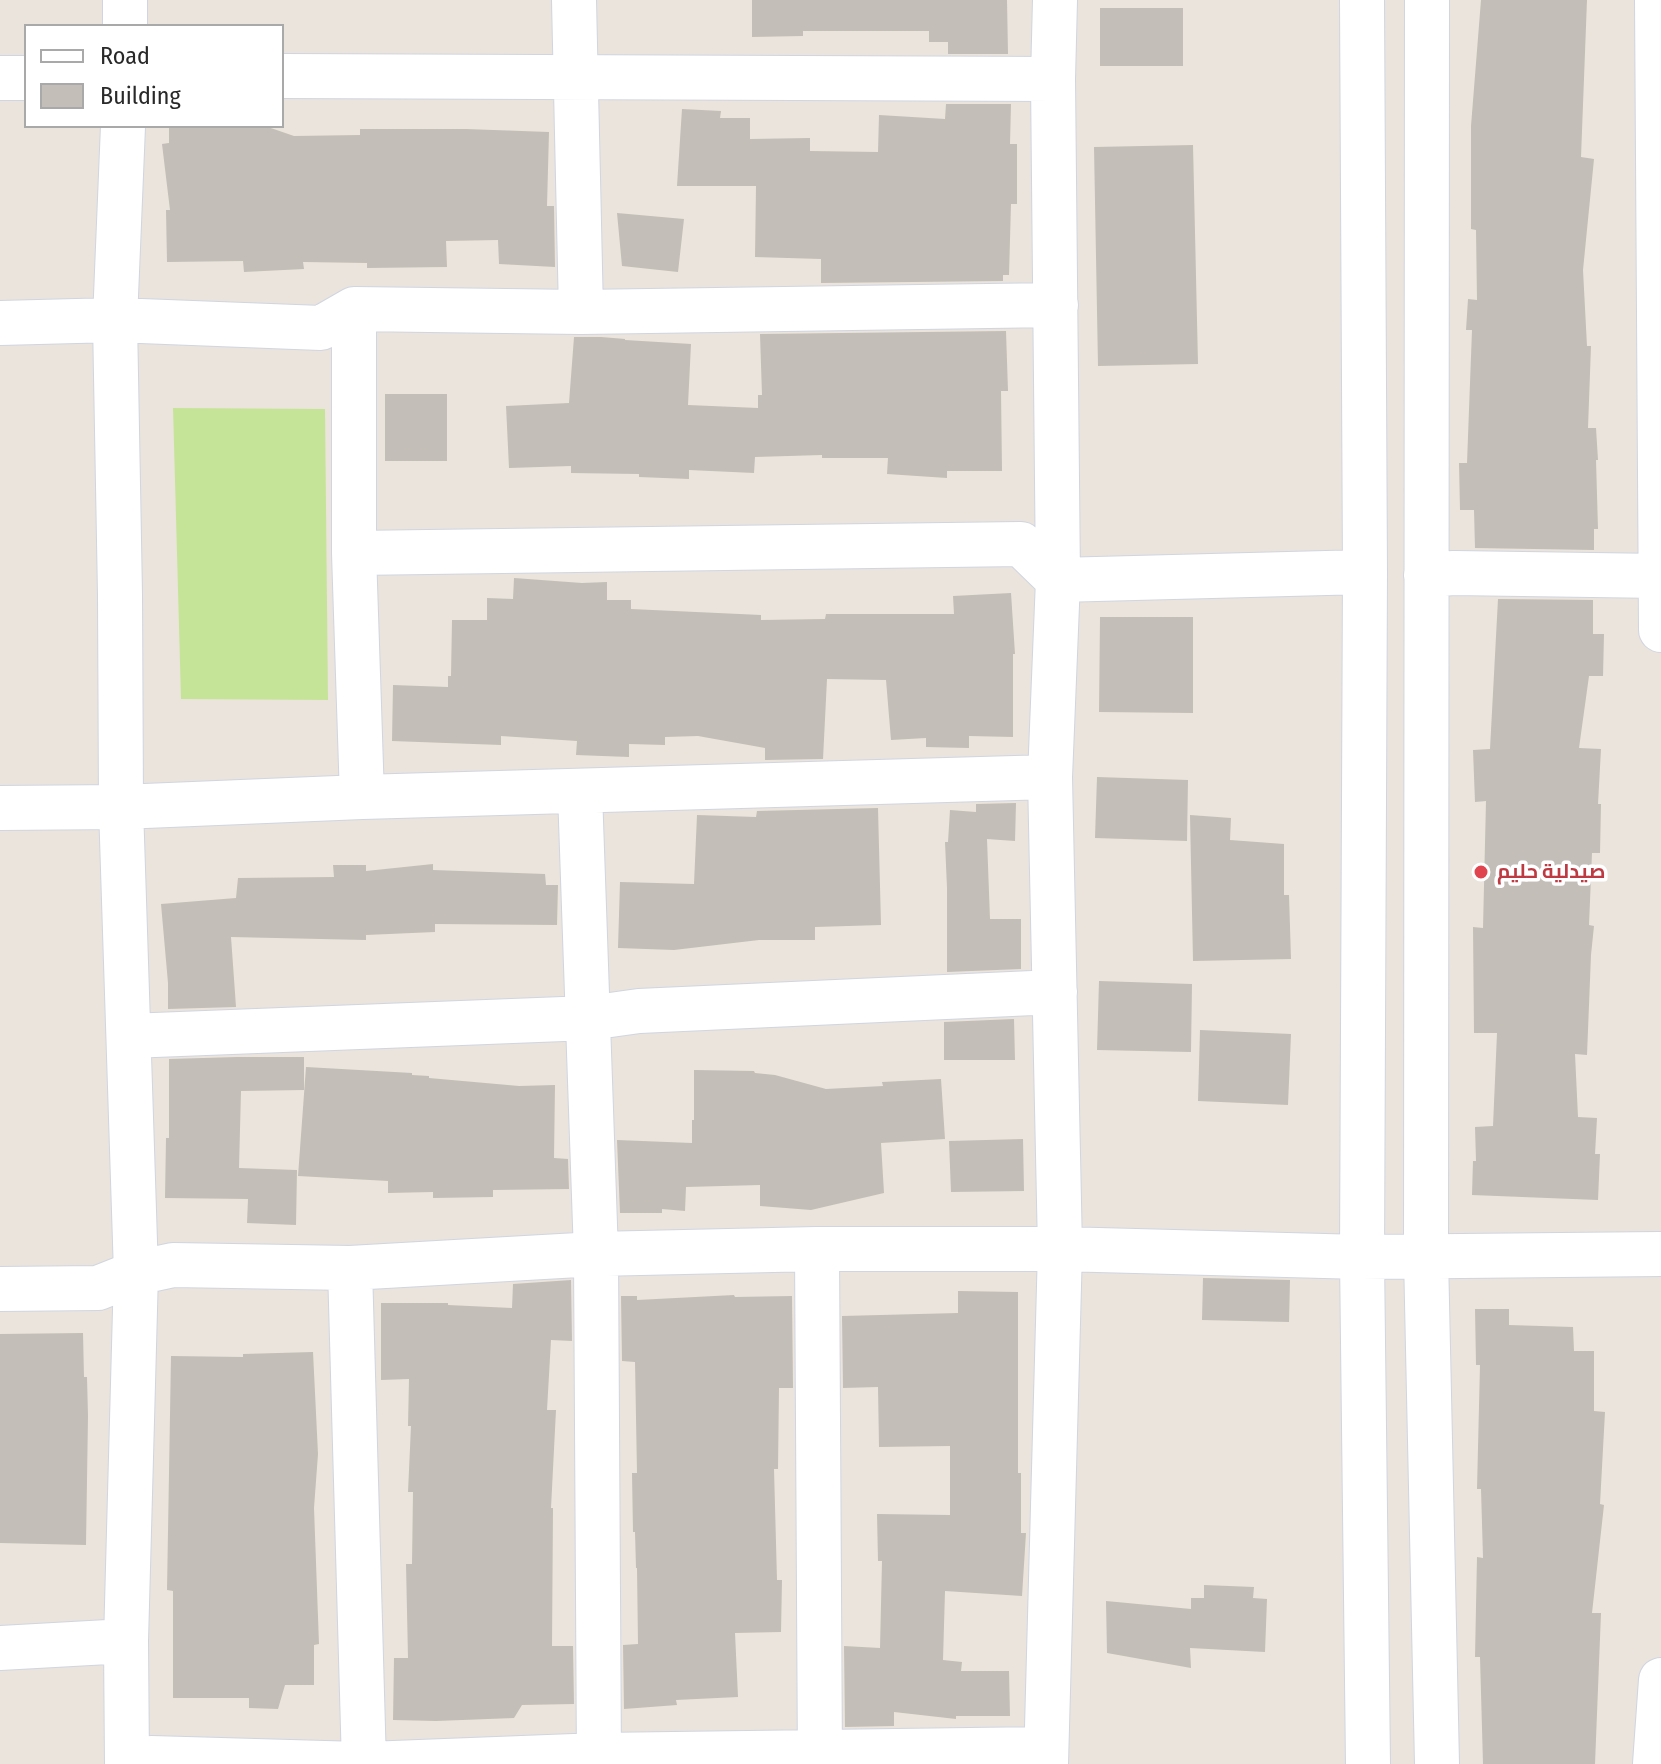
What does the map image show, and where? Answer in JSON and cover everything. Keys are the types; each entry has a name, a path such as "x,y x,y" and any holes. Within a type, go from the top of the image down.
{"street":[{"path":"125,0 125,24"},
{"path":"574,0 581,312"},
{"path":"146,1764 151,1758 364,1764 1046,1756 1060,1249 1050,777 1058,580 1053,79 1055,0"},
{"path":"1362,0 1365,572 1362,1257 1368,1764"},
{"path":"1427,0 1426,1256 1437,1764"},
{"path":"1657,0 1661,630"},
{"path":"284,76 1053,79"},
{"path":"0,78 24,78"},
{"path":"123,128 115,320 121,807 136,1273 126,1641 127,1764"},
{"path":"0,323 115,320 321,328 354,309 581,312 1056,305"},
{"path":"354,309 354,553 362,797"},
{"path":"354,553 1021,544 1058,580 1365,572"},
{"path":"1426,575 1661,576"},
{"path":"0,808 121,807 1050,777"},
{"path":"580,792 596,1254 600,1760"},
{"path":"129,1036 589,1018 639,1011 1055,992"},
{"path":"1661,1235 1661,1277"},
{"path":"0,1289 98,1288 136,1273 173,1265 350,1268 596,1254 817,1249 1060,1249 1362,1257 1661,1254"},
{"path":"817,1249 820,1758"},
{"path":"350,1268 364,1764"},
{"path":"0,1648 126,1641"},
{"path":"1655,1764 1661,1680"}],"green space":[{"path":"173,408 325,409 328,700 181,699"}],"building":[{"path":"752,0 1007,0 1008,54 948,54 948,42 929,42 929,31 803,31 803,36 752,37"},
{"path":"1481,0 1587,0 1581,157 1594,159 1583,270 1587,346 1591,346 1588,428 1596,428 1598,460 1598,529 1594,529 1594,550 1475,548 1474,510 1460,510 1459,463 1467,463 1472,330 1466,330 1468,299 1477,300 1476,230 1471,229 1471,126"},
{"path":"1100,8 1183,8 1183,66 1100,66"},
{"path":"946,104 1011,104 1010,144 1017,144 1017,204 1011,204 1009,275 1003,275 1003,281 821,283 821,259 755,257 756,186 677,186 682,109 721,111 720,118 750,118 750,139 810,138 810,151 878,152 879,115 945,119"},
{"path":"169,128 271,128 294,136 360,135 360,129 549,132 547,206 554,206 555,267 499,264 498,240 446,241 447,267 367,268 367,263 303,262 304,269 244,272 243,261 167,262 166,210 170,210 162,144 169,143"},
{"path":"1193,145 1198,364 1098,366 1094,147"},
{"path":"617,213 684,219 678,272 622,266"},
{"path":"1006,331 1008,391 1001,391 1002,471 947,471 947,478 887,474 888,458 822,458 822,455 755,457 754,473 689,470 689,479 639,477 639,474 571,473 571,466 509,468 506,406 569,403 574,337 691,344 688,405 758,408 758,395 762,395 760,334"},
{"path":"385,394 447,394 447,461 385,461"},
{"path":"514,578 607,582 607,600 631,600 631,609 761,615 761,620 825,619 826,614 954,614 953,596 1011,593 1015,654 1013,737 969,736 969,748 926,747 926,738 891,740 886,680 827,679 823,759 765,760 765,748 698,736 665,737 665,745 629,744 629,757 576,755 577,741 501,736 501,745 392,741 393,685 448,687 452,620 487,620 487,598 513,599"},
{"path":"1498,599 1593,600 1593,634 1604,634 1603,676 1589,676 1579,748 1601,749 1598,804 1601,804 1600,853 1592,853 1589,925 1594,926 1587,1055 1575,1054 1578,1117 1597,1118 1595,1154 1600,1154 1598,1200 1472,1195 1473,1161 1476,1161 1475,1127 1493,1126 1497,1033 1474,1033 1473,927 1483,928 1486,801 1475,802 1473,750 1490,749"},
{"path":"1100,617 1193,617 1193,713 1099,712"},
{"path":"1097,777 1188,780 1187,841 1095,838"},
{"path":"1016,803 1015,841 987,839 990,919 1021,919 1021,969 947,972 945,842 948,842 950,810 976,812 976,804"},
{"path":"878,808 881,925 815,927 815,940 759,940 674,950 618,948 620,882 694,884 697,815 756,817 757,811"},
{"path":"1190,815 1231,818 1230,840 1284,844 1284,895 1289,895 1291,959 1193,961"},
{"path":"433,864 433,870 545,874 546,885 558,885 557,925 435,924 435,932 366,935 366,940 231,937 236,1007 168,1009 161,904 236,898 238,878 334,877 333,865 366,865 366,871"},
{"path":"1099,981 1192,984 1191,1052 1097,1050"},
{"path":"1014,1019 1015,1060 944,1060 944,1022"},
{"path":"1200,1030 1291,1034 1288,1105 1198,1101"},
{"path":"304,1057 304,1090 241,1091 239,1168 297,1170 296,1225 247,1223 248,1199 165,1198 169,1059"},
{"path":"306,1067 412,1073 429,1078 519,1086 555,1085 554,1158 568,1159 569,1189 493,1190 493,1197 433,1198 433,1192 388,1193 388,1181 298,1176"},
{"path":"694,1070 754,1071 826,1089 941,1079 945,1139 881,1143 884,1193 811,1210 760,1206 760,1185 686,1187 685,1211 662,1209 662,1213 620,1213 617,1140 692,1143"},
{"path":"1023,1139 1024,1191 951,1192 949,1141"},
{"path":"1203,1278 1290,1280 1289,1322 1202,1320"},
{"path":"571,1280 572,1341 551,1340 547,1410 556,1410 551,1508 552,1646 573,1646 574,1704 522,1705 514,1718 393,1720 394,1658 408,1658 406,1564 412,1564 413,1492 408,1492 411,1426 408,1426 409,1379 381,1380 381,1303 448,1303 512,1308 513,1284"},
{"path":"958,1291 1018,1292 1018,1473 1021,1473 1021,1533 1026,1533 1022,1596 945,1591 943,1660 962,1662 961,1671 1009,1671 1010,1716 956,1716 956,1719 894,1712 894,1726 845,1727 844,1646 880,1648 882,1561 878,1561 877,1514 950,1515 950,1446 879,1447 878,1387 843,1388 842,1316 958,1313"},
{"path":"734,1295 792,1296 793,1388 779,1388 778,1469 774,1469 777,1580 782,1580 781,1632 735,1633 738,1697 676,1700 677,1705 624,1709 623,1645 638,1644 632,1473 637,1473 635,1362 622,1361 621,1296 637,1296 637,1300"},
{"path":"1475,1309 1509,1309 1509,1325 1573,1327 1574,1351 1594,1351 1594,1411 1605,1412 1600,1504 1604,1505 1592,1613 1601,1613 1595,1764 1483,1764 1480,1657 1475,1657 1477,1557 1483,1558 1481,1489 1477,1489 1480,1365 1476,1365"},
{"path":"83,1333 88,1416 86,1545 0,1543 0,1334"},
{"path":"313,1352 318,1454 314,1508 319,1644 314,1645 314,1685 285,1685 278,1709 249,1708 249,1698 173,1698 173,1591 167,1590 171,1356 243,1357 243,1354"},
{"path":"1204,1585 1254,1587 1253,1598 1267,1599 1265,1652 1190,1648 1191,1668 1107,1653 1106,1601 1191,1609 1191,1598 1204,1598"}],"place":[{"name":"صيدلية حليم","path":"1481,872"}]}
